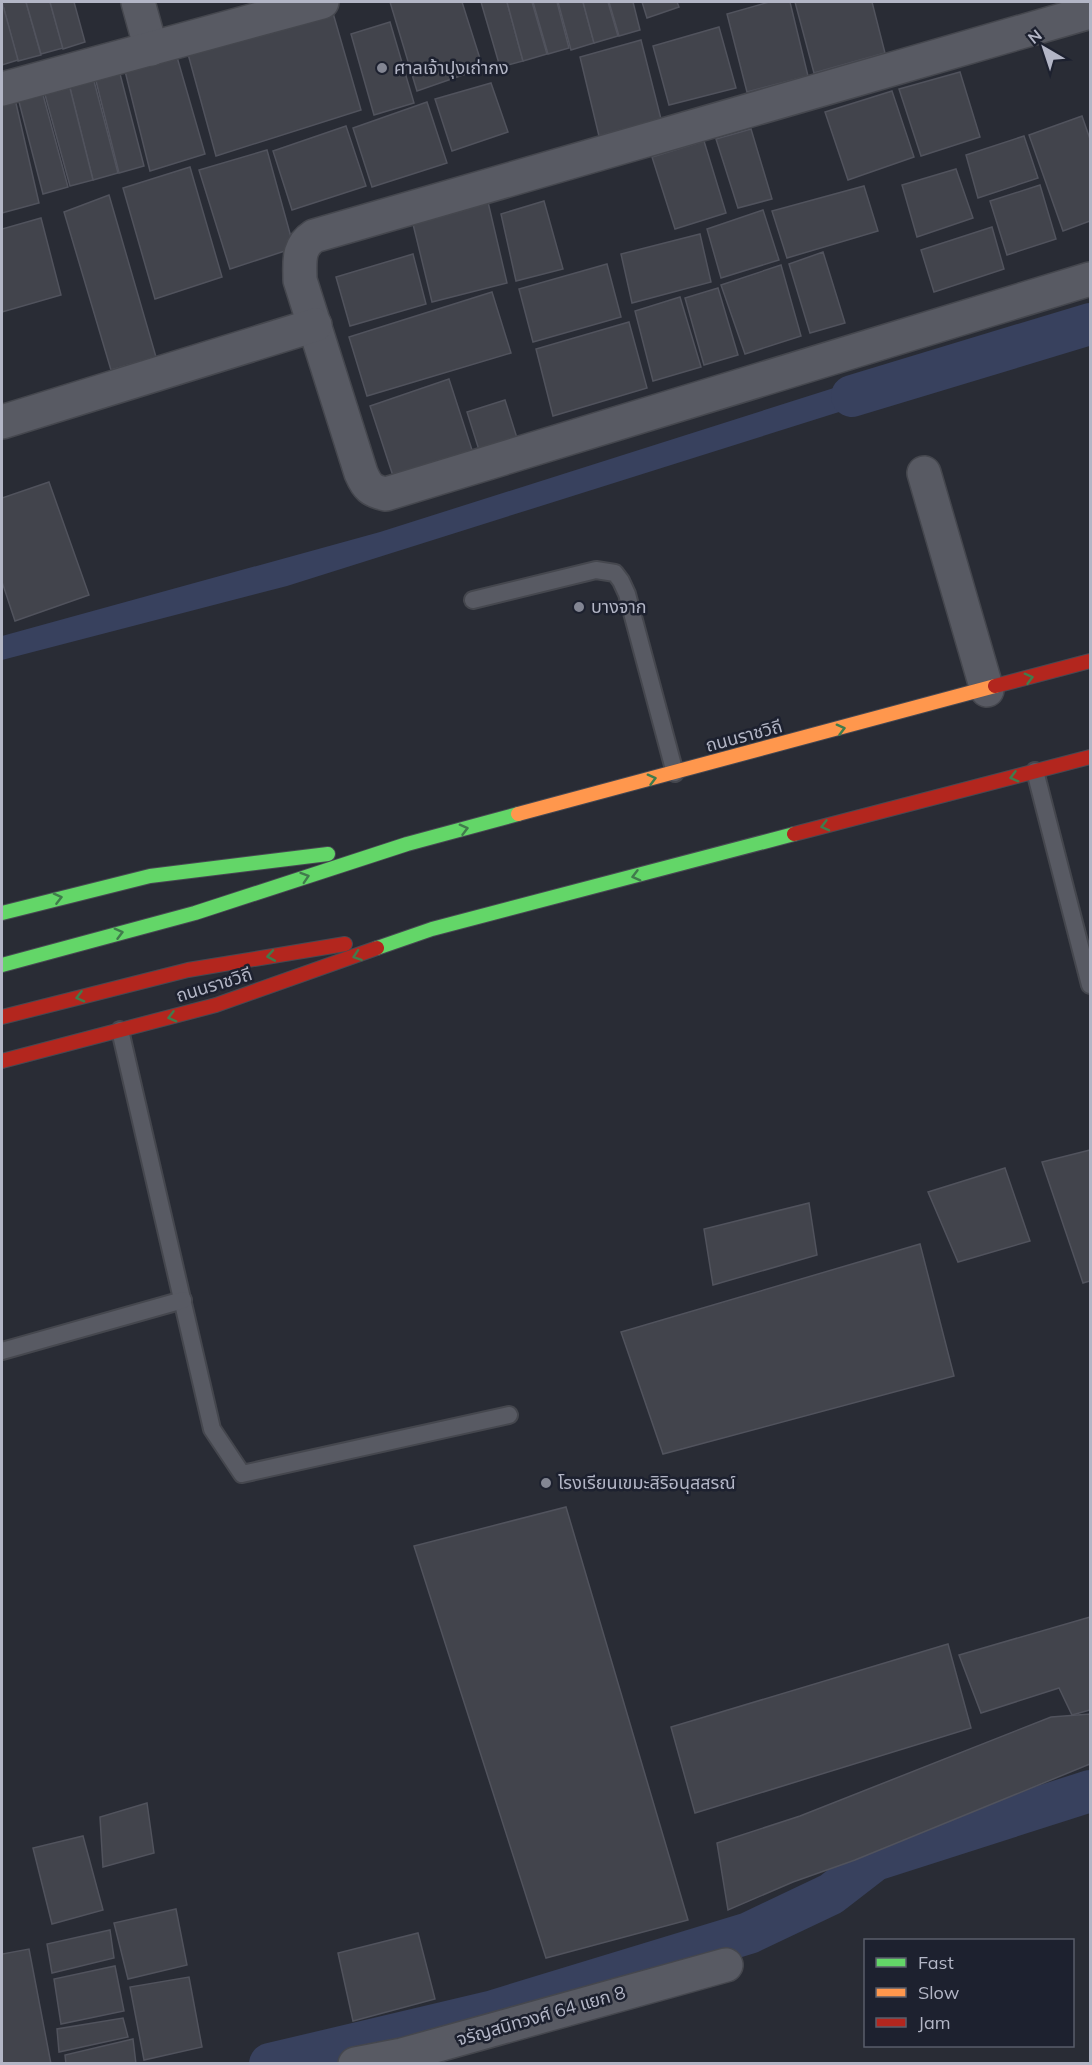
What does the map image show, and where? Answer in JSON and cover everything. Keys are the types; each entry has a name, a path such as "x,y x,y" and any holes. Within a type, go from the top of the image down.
{"main road":[{"name":"ถนนราชวิถี","path":"2,965 195,913 407,844 1090,661"},
{"name":"ถนนราชวิถี","path":"2,1061 216,1005 432,929 1090,757"},
{"name":"ถนนราชวิถี","path":"2,912 150,876 407,844"},
{"name":"ถนนราชวิถี","path":"2,1017 188,970 432,929"}],"street":[{"path":"138,2 151,49"},
{"path":"2,89 322,2"},
{"path":"1090,12 314,236 305,242 301,252 300,280 366,485 372,491 386,494 1090,279"},
{"path":"2,422 315,325"},
{"path":"924,473 987,690"},
{"name":"จรัญสนิทวงศ์ 64 แยก 8","path":"355,2064 402,2055 726,1965"}],"lane":[{"path":"472,600 596,570 615,573 627,594 675,773"},
{"path":"1035,771 1090,982"},
{"path":"120,1030 212,1429 242,1474 509,1415"},
{"path":"2,1351 183,1300"}],"water":[{"path":"900,367 909,390 287,586 2,660 2,636 380,532"}],"building":[{"path":"2,2 26,2 41,55 18,61"},
{"path":"2,2 18,60 2,65"},
{"path":"26,2 50,2 63,48 41,54"},
{"path":"50,2 74,2 85,42 63,49"},
{"path":"390,2 462,2 483,68 417,91"},
{"path":"481,2 507,2 523,61 500,67"},
{"path":"507,2 532,2 547,54 523,61"},
{"path":"533,2 557,2 569,48 548,54"},
{"path":"558,2 583,2 594,43 571,50"},
{"path":"583,2 608,2 618,36 594,43"},
{"path":"609,2 633,2 640,30 619,36"},
{"path":"642,2 677,2 679,7 647,18"},
{"path":"769,2 790,2 808,76 747,92 727,14"},
{"path":"795,2 872,2 885,53 814,73"},
{"path":"333,13 361,110 216,156 188,54"},
{"name":"ศาลเจ้าปุงเถ่ากง","path":"390,22 414,103 374,115 351,34"},
{"path":"719,27 736,88 669,105 653,46"},
{"path":"641,40 661,119 599,136 580,57"},
{"path":"177,57 205,154 150,171 125,71"},
{"path":"119,70 144,166 119,173 95,77"},
{"path":"960,72 980,137 921,156 899,89"},
{"path":"93,77 118,173 93,180 69,84"},
{"path":"491,83 508,132 452,151 435,99"},
{"path":"69,84 93,180 70,186 44,91"},
{"path":"42,91 68,187 43,194 18,98"},
{"path":"892,91 914,157 848,180 825,112"},
{"path":"15,99 39,203 2,213 2,102"},
{"path":"427,102 447,163 372,187 353,128"},
{"path":"1082,116 1090,139 1090,221 1063,231 1029,135"},
{"path":"346,126 366,186 292,210 273,151"},
{"path":"751,129 772,199 738,208 716,139"},
{"path":"1024,136 1038,178 978,198 966,155"},
{"path":"704,141 726,213 675,229 652,157"},
{"path":"267,150 294,248 230,269 199,170"},
{"path":"190,167 222,277 155,299 123,188"},
{"path":"956,169 973,218 917,237 902,185"},
{"path":"1040,185 1056,239 1007,255 990,201"},
{"path":"864,186 878,231 787,258 772,211"},
{"path":"109,195 156,357 111,370 64,212"},
{"path":"544,201 563,269 516,281 501,214"},
{"path":"488,202 507,283 432,302 412,220"},
{"path":"763,210 779,260 721,278 707,229"},
{"path":"41,218 61,295 2,312 2,229"},
{"path":"992,227 1004,269 934,292 921,250"},
{"path":"700,234 711,282 632,303 621,254"},
{"path":"823,252 845,323 810,333 789,264"},
{"path":"413,254 426,304 350,326 336,277"},
{"path":"607,264 621,317 533,342 519,289"},
{"path":"781,265 801,336 745,354 721,285"},
{"path":"718,288 738,355 704,365 685,298"},
{"path":"492,292 511,353 367,396 349,337"},
{"path":"680,297 701,367 653,381 635,311"},
{"path":"629,322 647,388 553,416 536,349"},
{"path":"449,379 473,453 394,479 370,406"},
{"path":"505,400 517,438 479,450 467,412"},
{"path":"49,482 89,595 15,621 2,582 2,498"},
{"path":"1090,1150 1090,1281 1083,1283 1042,1162"},
{"path":"1005,1168 1030,1241 958,1262 928,1192"},
{"path":"809,1203 817,1255 713,1285 704,1229"},
{"path":"920,1244 954,1376 663,1454 621,1332"},
{"path":"566,1507 688,1920 546,1958 414,1546"},
{"path":"1090,1617 1090,1710 1072,1715 1059,1688 981,1713 959,1655"},
{"path":"948,1644 971,1728 695,1813 671,1727"},
{"path":"1090,1714 1090,1764 728,1910 717,1843 800,1816 1051,1717"},
{"path":"147,1803 154,1853 103,1867 100,1817"},
{"path":"83,1836 103,1910 52,1924 33,1848"},
{"path":"176,1909 187,1965 128,1979 114,1923"},
{"path":"110,1930 114,1958 52,1973 47,1944"},
{"path":"418,1933 435,1999 353,2021 338,1953"},
{"path":"29,1949 51,2064 2,2064 2,1954"},
{"path":"115,1966 124,2011 61,2024 54,1979"},
{"path":"189,1977 202,2047 144,2060 130,1987"},
{"path":"123,2018 128,2037 59,2052 57,2029"},
{"path":"133,2039 136,2064 66,2064 65,2055"}],"waterway":[{"path":"852,396 1090,324"},
{"path":"270,2064 490,2012 749,1933 831,1894 875,1860 1090,1791"}],"traffic: fast":[{"path":"2,965 195,913 407,844 518,814"},
{"path":"377,948 432,929 794,834"},
{"path":"2,913 150,876 328,854"}],"traffic: slow":[{"path":"518,814 995,686"}],"traffic: jam":[{"path":"995,686 1090,661"},
{"path":"794,834 1090,757"},
{"path":"2,1017 188,970 345,944"},
{"path":"2,1061 216,1005 377,948"}],"place":[{"name":"ศาลเจ้าปุงเถ่ากง","path":"382,68"},
{"name":"บางจาก","path":"579,607"},
{"name":"โรงเรียนเขมะสิริอนุสสรณ์","path":"546,1483"}]}
